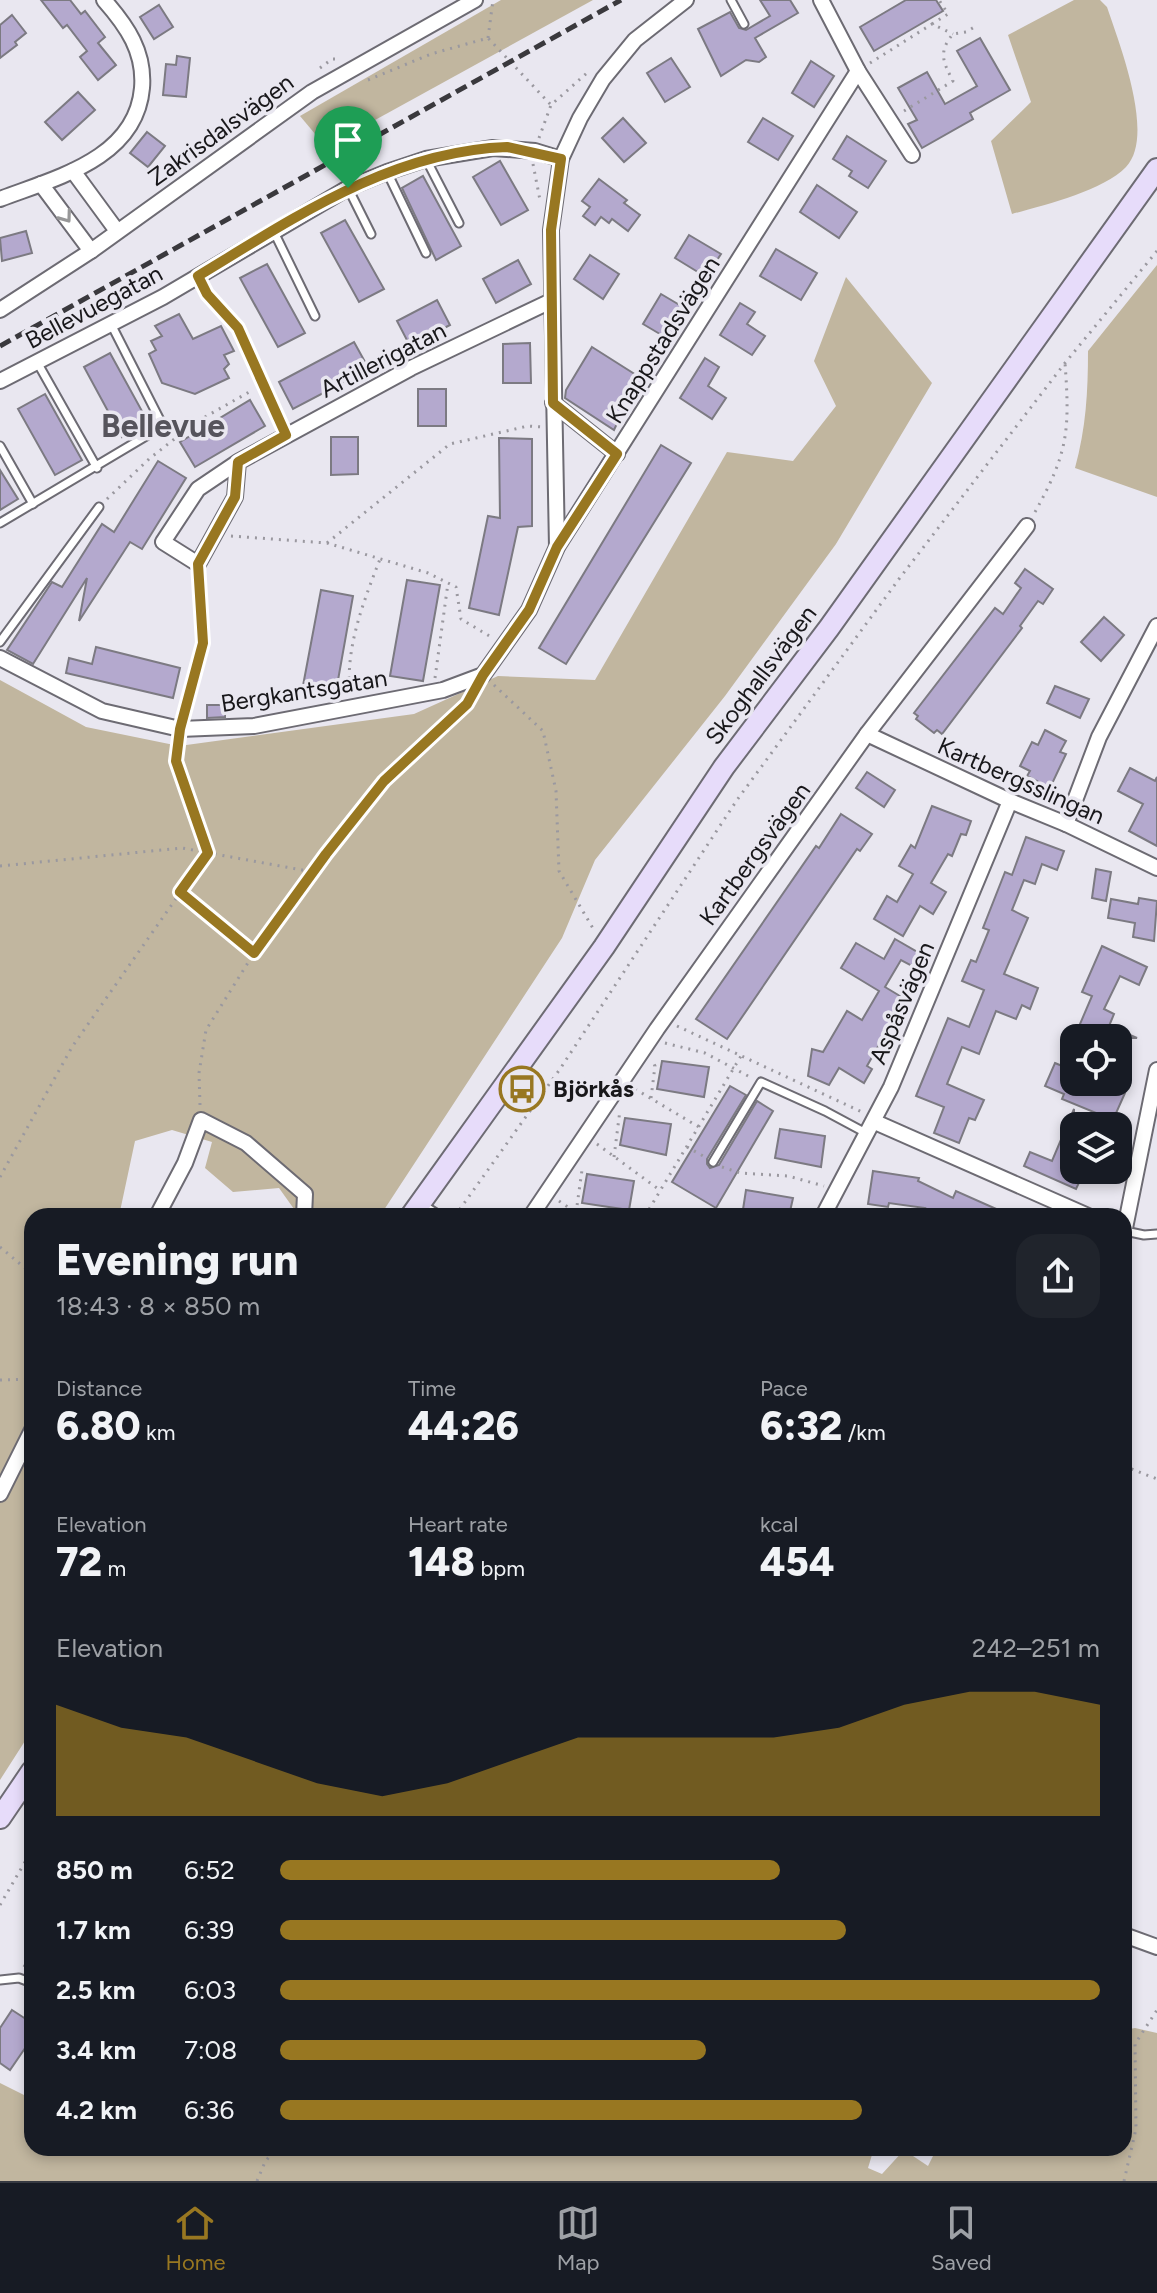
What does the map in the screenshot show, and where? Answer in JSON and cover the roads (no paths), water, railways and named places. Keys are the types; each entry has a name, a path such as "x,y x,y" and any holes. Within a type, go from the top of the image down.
{"main road":[{"name":"Skoghallsvägen","path":"424,1208 724,767 829,628 1157,169"},
{"path":"0,1818 24,1783"}],"street":[{"path":"0,199 73,171 124,137 141,102 142,65 126,25 104,0"},
{"name":"Zakrisdalsvägen","path":"0,310 91,251 345,71 475,0"},
{"path":"557,547 551,230 561,159 603,79 635,40 686,0"},
{"path":"821,0 858,71 912,155"},
{"name":"Knappstadsvägen","path":"483,675 529,610 557,547 858,71"},
{"name":"Bellevuegatan","path":"0,381 198,276 348,188 387,172 426,159 507,147 561,159"},
{"path":"73,171 117,231"},
{"path":"41,184 91,251"},
{"name":"Artillerigatan","path":"238,462 235,497 198,564 163,542 198,489 238,462 411,368 551,301"},
{"path":"553,403 617,454"},
{"name":"Kartbergsvägen","path":"536,1208 651,1036 867,734 1027,526"},
{"path":"1066,824 1099,737 1157,626"},
{"name":"Bergkantsgatan","path":"0,658 102,711 180,729 254,726 433,692 483,675"},
{"name":"Kartbergsslingan","path":"867,734 1157,868"},
{"name":"Aspåsvägen","path":"827,1208 873,1125 1010,801"},
{"path":"1129,1208 1157,1070"},
{"path":"161,1208 185,1163 201,1120 246,1143 305,1194 304,1208"},
{"path":"873,1125 1069,1208"},
{"path":"0,1494 24,1446"},
{"path":"1132,1938 1157,1947"}],"lane":[{"path":"731,0 744,24"},
{"path":"426,159 459,223"},
{"path":"387,172 426,253"},
{"path":"348,188 371,234"},
{"path":"273,230 315,316"},
{"path":"198,276 207,294 238,328 251,357"},
{"path":"0,523 163,426 111,324"},
{"path":"37,362 97,468"},
{"path":"262,384 286,435"},
{"path":"0,446 33,504"},
{"path":"0,642 99,507"},
{"path":"180,729 198,665"},
{"path":"713,1162 761,1082 825,1111 873,1125"},
{"path":"1132,1233 1157,1234"},
{"path":"0,1980 24,1980"}],"railway":[{"path":"0,346 621,0"}],"place":[{"name":"Björkås","path":"522,1089"}],"district":[{"name":"Bellevue","path":"163,426"}]}
